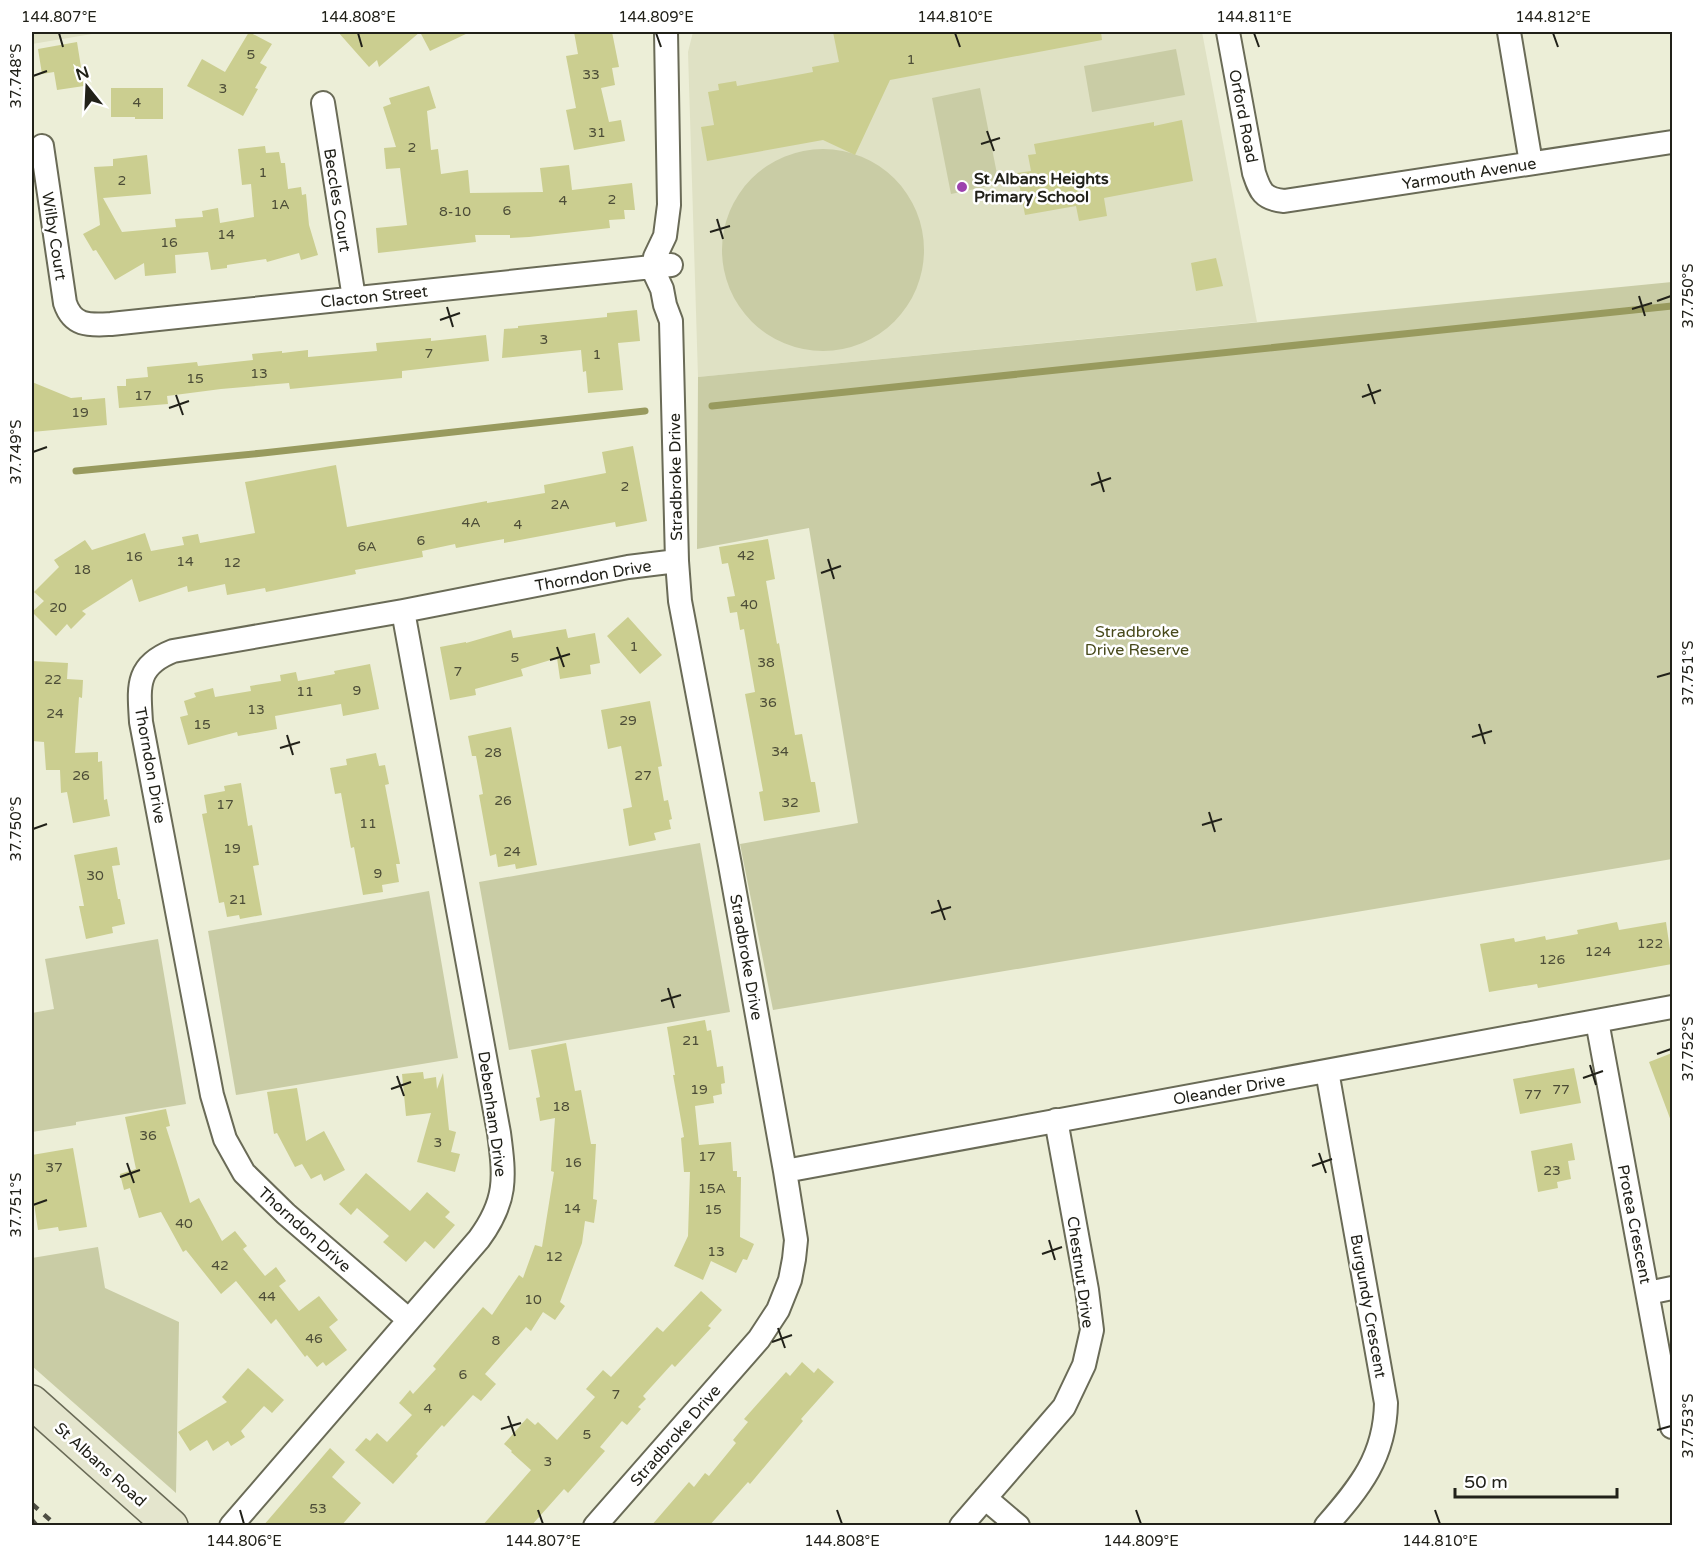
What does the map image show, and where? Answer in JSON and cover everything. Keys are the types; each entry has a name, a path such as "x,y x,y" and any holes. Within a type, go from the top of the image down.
{"main road":[{"name":"St Albans Road","path":"32,1402 171,1526"}],"street":[{"path":"662,266 655,257 665,236 669,205 666,32"},
{"name":"Orford Road","path":"1228,32 1254,173 1260,190 1266,197"},
{"path":"1509,32 1531,163"},
{"name":"Beccles Court","path":"323,103 354,298"},
{"name":"Yarmouth Avenue","path":"1266,197 1284,201 1672,142"},
{"name":"Wilby Court","path":"42,146 65,303 71,316 78,322"},
{"name":"Clacton Street","path":"78,322 95,325 111,324 662,266"},
{"name":"Stradbroke Drive","path":"595,1526 759,1339 778,1310 790,1280 796,1240 730,865 680,601 676,561 671,321 678,306 678,296 672,277 662,266"},
{"name":"Thorndon Drive","path":"409,1320 286,1214 244,1173 225,1139 212,1095 141,722 139,696 142,678 146,667 159,657 173,651 402,611 628,567 676,561"},
{"name":"Debenham Drive","path":"231,1526 479,1239 498,1208 503,1186 504,1166 485,1056 402,611"},
{"name":"Oleander Drive","path":"785,1171 1672,1007"},
{"name":"Protea Crescent","path":"1597,1021 1672,1426"},
{"name":"Burgundy Crescent","path":"1326,1526 1356,1491 1371,1467 1386,1423 1386,1403 1327,1071"},
{"name":"Chestnut Drive","path":"961,1526 1064,1407 1084,1365 1092,1330 1087,1290 1056,1120"},
{"path":"1648,1293 1672,1288"},
{"path":"985,1498 1018,1526"}],"shaded area":[{"path":"32,32 104,32 32,44"},
{"name":"St Albans Heights Primary School","path":"693,32 1202,32 1257,322 698,377 688,52"}],"green space":[{"path":"1176,49 1185,95 1092,112 1084,66"},
{"path":"980,88 999,184 951,194 932,98"},
{"path":"813,149 833,149 862,156 895,178 917,211 924,250 917,289 895,322 862,344 833,351 813,351 784,344 751,322 729,289 722,260 722,240 729,211 751,178 784,156"},
{"name":"Stradbroke Drive Reserve","path":"1672,282 1672,859 773,1010 740,844 858,823 809,528 697,549 698,377"},
{"path":"700,843 730,1012 509,1050 479,882"},
{"path":"429,891 458,1058 236,1095 208,931"},
{"path":"158,939 186,1104 76,1122 76,1125 32,1132 32,1013 54,1009 45,959"},
{"path":"98,1247 105,1288 179,1322 176,1493 32,1366 32,1258"}],"building":[{"path":"249,32 272,44 260,63 267,67 243,116 187,86 202,59 225,72"},
{"path":"338,32 420,32 379,67 377,60 369,67"},
{"path":"420,32 470,32 430,51"},
{"path":"574,32 612,32 619,67 612,68 615,85 601,88 609,122 621,120 625,141 574,150 566,110 576,108 566,56 578,54"},
{"path":"833,32 1101,32 1102,40 890,80 855,155 823,140 707,161 701,127 714,125 708,92 719,90 718,84 736,81 737,86 813,72 812,67 839,62"},
{"path":"77,42 84,86 57,90 54,72 42,74 38,49"},
{"path":"429,86 436,108 427,111 431,150 438,149 441,174 468,170 470,193 543,192 540,168 569,165 572,190 632,183 635,210 624,210 625,219 609,220 610,228 510,238 510,235 475,235 476,242 378,253 376,228 407,225 400,168 386,169 384,148 396,147 383,107 391,104 389,98"},
{"path":"111,88 163,88 163,119 111,117"},
{"path":"1182,120 1193,181 1104,198 1107,216 1079,221 1076,206 1025,215 1017,173 1031,171 1028,155 1036,154 1034,144 1154,122 1154,126"},
{"path":"265,146 266,153 279,152 281,163 285,163 288,189 301,187 302,195 306,194 309,225 318,255 301,260 299,253 267,262 266,259 211,270 208,252 175,255 176,273 145,276 144,263 115,280 83,234 100,225 94,167 113,166 113,159 147,155 151,194 103,198 122,232 176,227 175,219 203,217 202,211 218,208 220,223 254,217 251,184 242,185 238,149"},
{"path":"1216,258 1223,286 1196,291 1191,263"},
{"path":"637,310 640,341 618,343 623,390 588,393 581,350 502,358 504,329 607,317 607,313"},
{"path":"486,335 489,361 402,371 402,378 290,389 289,383 221,389 167,396 168,404 119,408 117,386 126,386 126,379 148,377 147,367 197,362 198,366 253,360 252,354 282,351 282,353 308,350 308,357 377,351 376,343 431,338 431,341"},
{"path":"32,382 71,398 82,397 82,400 105,398 107,425 32,432"},
{"path":"633,446 647,521 616,527 615,522 504,543 504,539 456,548 455,544 422,551 423,557 355,570 356,574 266,592 265,588 227,595 225,584 188,592 187,586 139,602 132,579 82,611 86,614 71,629 67,624 56,636 32,612 44,601 34,592 59,567 54,560 85,540 92,550 145,533 151,551 184,545 182,537 198,534 200,543 255,533 245,482 336,465 347,527 487,501 487,503 545,493 544,485 606,473 602,452"},
{"path":"768,539 775,579 766,581 777,644 779,643 795,735 802,734 811,782 815,782 820,812 764,821 759,792 763,791 745,694 755,692 744,629 740,630 737,612 730,613 727,597 735,596 728,563 722,564 719,547"},
{"path":"628,617 662,655 640,674 607,636"},
{"path":"566,629 568,638 595,633 600,663 590,665 591,674 560,679 557,658 521,669 523,676 475,689 476,695 450,700 440,647 466,643 511,630 513,638"},
{"path":"32,661 68,663 67,679 83,680 82,698 79,697 75,753 98,752 98,762 102,761 104,800 107,799 110,816 73,823 67,792 61,793 60,770 46,770 44,742 32,741"},
{"path":"370,664 379,709 343,716 341,704 275,716 277,729 238,736 237,732 188,745 180,717 188,715 184,701 196,697 194,693 213,688 215,697 251,691 250,686 281,681 280,675 296,672 298,681"},
{"path":"650,701 662,766 658,767 664,801 668,800 672,819 669,820 671,829 654,833 656,840 629,846 623,809 632,807 621,746 608,749 601,710"},
{"path":"511,727 537,865 516,869 515,864 498,867 496,854 490,856 479,795 483,794 476,756 472,756 468,736"},
{"path":"376,753 379,766 385,765 389,784 385,785 400,864 396,864 399,882 382,885 383,892 363,895 354,847 351,848 341,793 335,794 330,768 347,765 346,759"},
{"path":"241,783 248,826 252,825 259,865 253,866 262,915 240,919 239,915 227,917 224,902 219,903 202,814 207,813 204,795 225,791 224,786"},
{"path":"117,847 120,865 112,866 125,924 112,927 113,933 86,939 79,906 84,906 74,855"},
{"path":"1617,922 1619,930 1666,922 1672,964 1538,988 1537,984 1489,992 1480,944 1514,938 1515,942 1545,936 1546,940 1578,934 1577,930"},
{"path":"705,1020 707,1031 711,1030 717,1067 723,1066 725,1083 721,1084 722,1094 713,1096 714,1103 695,1106 699,1145 731,1142 733,1171 737,1171 737,1177 741,1177 740,1237 754,1244 747,1260 743,1259 736,1273 711,1261 703,1280 674,1266 688,1236 690,1172 684,1172 681,1138 684,1137 667,1027"},
{"path":"566,1043 575,1091 581,1090 591,1144 596,1144 593,1199 597,1200 594,1223 585,1221 582,1243 560,1302 565,1306 555,1320 543,1312 531,1331 526,1327 485,1374 496,1384 481,1401 473,1395 444,1427 442,1425 393,1484 355,1450 366,1438 370,1441 377,1433 387,1442 412,1415 399,1403 410,1390 413,1394 436,1369 433,1366 483,1307 492,1315 519,1275 523,1278 535,1245 542,1247 554,1172 551,1171 555,1118 540,1121 536,1098 540,1097 531,1050"},
{"path":"1672,1053 1672,1121 1671,1121 1649,1062"},
{"path":"1574,1068 1581,1103 1520,1114 1513,1079"},
{"path":"423,1072 424,1079 436,1077 437,1089 443,1073 449,1130 456,1132 451,1152 460,1154 455,1172 417,1162 431,1113 406,1116 402,1074"},
{"path":"297,1088 306,1141 324,1131 345,1170 324,1181 321,1174 311,1179 302,1164 295,1167 277,1133 274,1134 267,1092"},
{"path":"166,1109 170,1126 166,1127 190,1203 199,1198 222,1241 235,1231 247,1246 243,1249 265,1276 276,1267 286,1281 279,1286 299,1311 319,1296 338,1320 329,1327 347,1350 326,1366 323,1362 317,1367 307,1355 305,1357 276,1319 271,1324 236,1281 221,1294 186,1250 183,1252 161,1212 139,1218 130,1188 124,1190 120,1174 136,1169 125,1117"},
{"path":"1572,1143 1575,1160 1568,1161 1571,1179 1557,1182 1558,1188 1538,1192 1531,1151"},
{"path":"73,1148 87,1227 59,1231 58,1227 38,1230 32,1190 32,1155"},
{"path":"366,1173 410,1211 427,1192 450,1212 445,1217 455,1225 434,1249 425,1241 406,1262 383,1242 389,1236 357,1208 351,1215 339,1204"},
{"path":"701,1291 722,1310 708,1326 711,1328 675,1367 672,1364 643,1396 646,1399 638,1407 641,1409 627,1425 622,1421 600,1447 605,1451 568,1493 564,1489 531,1526 482,1526 531,1470 504,1444 527,1418 535,1425 538,1422 557,1440 595,1397 586,1389 603,1370 611,1377 657,1327 663,1332"},
{"path":"802,1362 814,1373 818,1368 834,1382 801,1419 803,1421 750,1484 748,1482 709,1526 651,1526 689,1482 694,1487 705,1473 709,1476 736,1443 733,1440 748,1422 744,1419 786,1372 790,1376"},
{"path":"248,1368 284,1400 272,1413 264,1406 241,1431 245,1437 231,1446 228,1441 213,1451 207,1440 190,1451 178,1432 227,1402 222,1397"},
{"path":"330,1448 345,1462 332,1477 361,1503 341,1526 263,1526"}],"waterway":[{"path":"712,406 1672,306"},
{"path":"76,471 645,411"}],"railway":[{"path":"32,1504 57,1526"},
{"path":"32,1520 37,1526"}],"place":[{"name":"St Albans Heights Primary School","path":"962,187"}]}
